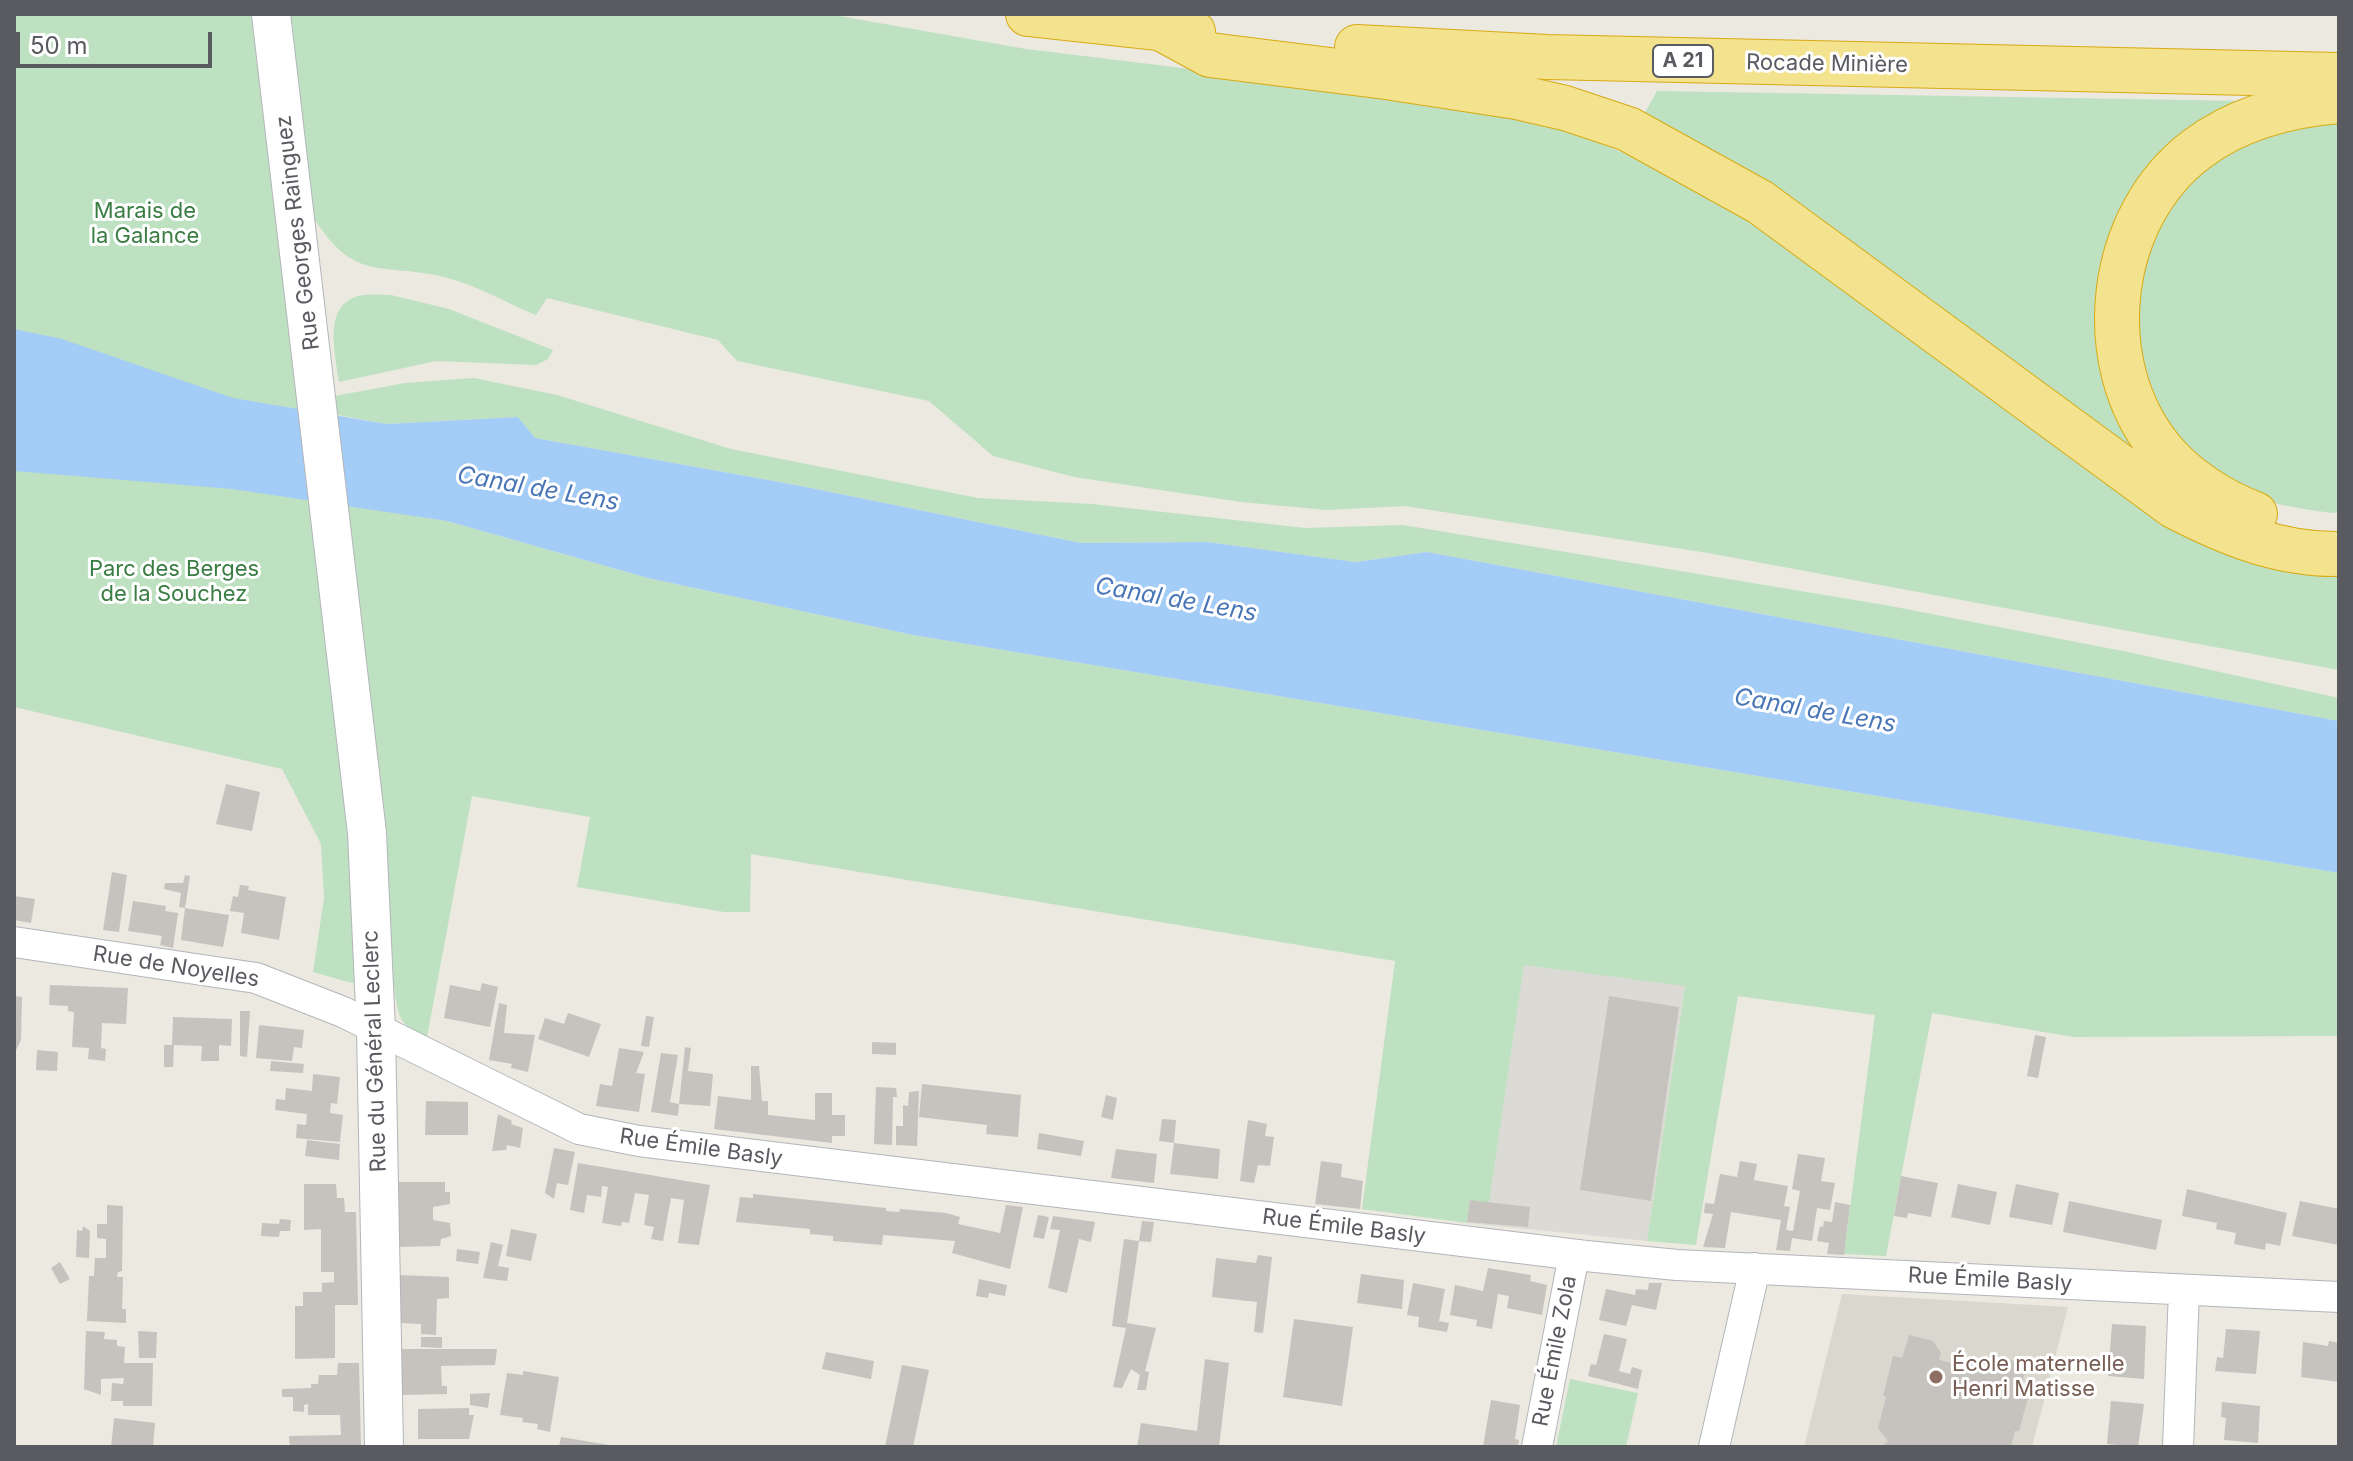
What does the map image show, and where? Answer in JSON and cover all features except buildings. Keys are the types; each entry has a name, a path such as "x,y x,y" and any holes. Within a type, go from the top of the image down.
{"highway":[{"name":"Rocade Minière","path":"1028,14 1335,45 1547,57 2339,75"},
{"path":"1164,30 1210,55 1517,97 1565,108 1628,129 1760,202 2174,506 2249,541 2289,550 2339,554"},
{"path":"2339,101 2272,112 2232,128 2198,148 2172,171 2152,198 2129,245 2119,289 2116,324 2122,367 2136,411 2161,449 2231,505 2271,520 2307,528 2339,530"}],"street":[{"name":"Rue Georges Rainguez","path":"271,14 345,656"},
{"name":"Rue du Général Leclerc","path":"345,656 367,833 376,1030 384,1447"},
{"name":"Rue de Noyelles","path":"14,942 256,978 343,1012 376,1030"},
{"name":"Rue Émile Basly","path":"376,1030 579,1129 610,1136 1574,1255 1755,1268 2339,1297"},
{"name":"Rue Émile Zola","path":"1537,1447 1574,1255"},
{"path":"1714,1447 1755,1268"},
{"path":"2178,1447 2184,1290"}],"shaded area":[{"path":"1524,964 1685,985 1647,1241 1467,1223 1470,1200 1489,1202"},
{"name":"École maternelle Henri Matisse","path":"1842,1294 2068,1307 2032,1447 1804,1447"}],"green space":[{"name":"Parc des Berges de la Souchez","path":"14,14 251,14 310,499 447,521 648,578 913,635 2339,873 2339,1036 2073,1037 1932,1013 1886,1256 1844,1254 1875,1015 1738,996 1696,1245 1647,1241 1685,986 1524,965 1489,1203 1470,1201 1467,1223 1362,1209 1395,961 751,854 750,912 724,912 577,887 590,817 472,796 427,1037 405,1024 397,1007 394,988 348,982 313,972 324,898 321,844 282,769 14,707"},
{"path":"289,14 828,14 1026,49 1437,99 1564,128 1706,188 1816,262 2339,571 2339,670 1708,553 1405,506 1327,510 1241,502 1074,477 993,456 929,401 737,361 718,340 547,298 536,315 456,280 357,262 330,240 315,220"},
{"path":"1657,91 2244,101 2117,245 2152,453 2140,469 1639,123"},
{"path":"2339,121 2339,512 2332,513 2278,504 2252,496 2222,479 2191,455 2160,407 2146,368 2139,329 2140,289 2149,251 2165,215 2190,182 2223,154 2250,140"},
{"path":"391,295 449,309 553,350 548,359 536,365 436,361 339,382 334,348 338,313 344,304 357,296"},
{"path":"474,378 557,395 731,449 978,498 1092,504 1305,528 1403,525 1885,605 2128,652 2339,698 2339,721 1427,552 1355,562 1208,542 1081,543 796,485 535,438 518,417 387,424 338,415 335,396 405,383"},
{"path":"1570,1379 1638,1393 1626,1447 1556,1447"}],"water":[{"name":"Canal de Lens","path":"14,329 62,339 233,398 387,424 518,417 535,438 796,485 1081,543 1208,542 1355,562 1427,552 2339,721 2339,873 913,635 648,578 447,521 232,489 14,471"}],"place":[{"name":"École maternelle Henri Matisse","path":"1936,1377"}],"park label":[{"name":"Marais de la Galance","path":"145,224"}]}
